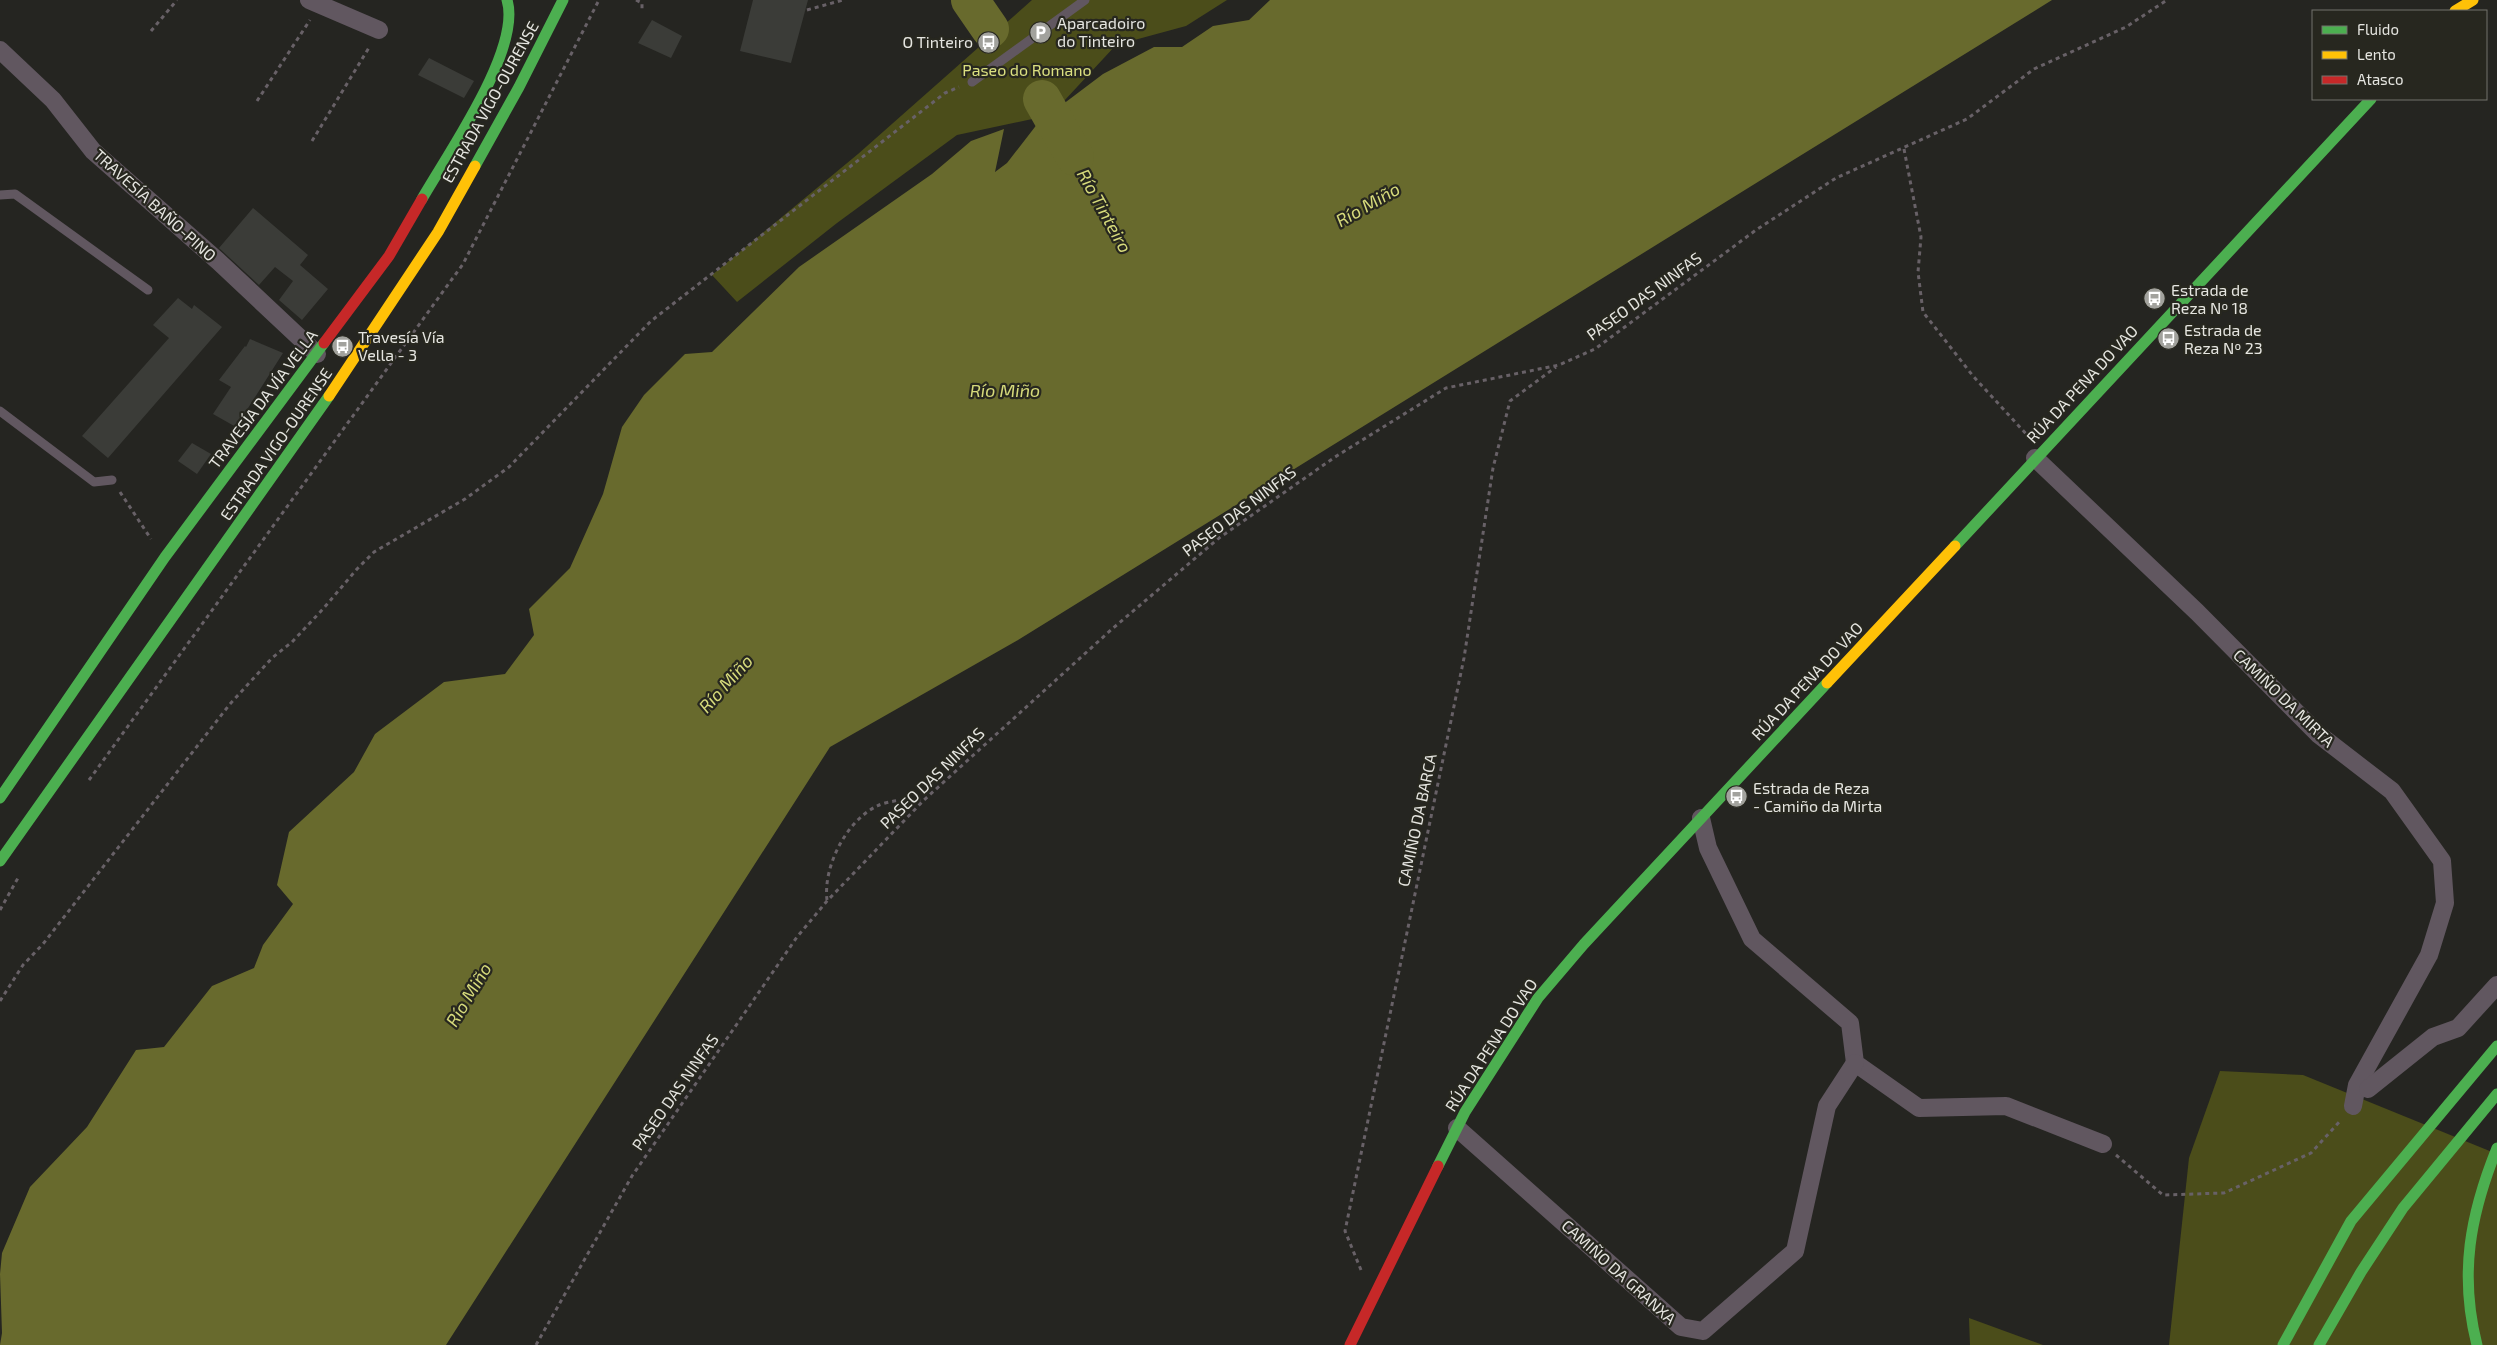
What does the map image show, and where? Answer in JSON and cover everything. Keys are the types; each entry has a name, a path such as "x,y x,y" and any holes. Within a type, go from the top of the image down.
{"main road":[{"name":"TRAVESÍA DA VÍA VELLA","path":"0,798 165,558 389,256 496,71 511,13 507,0"},
{"name":"ESTRADA VIGO-OURENSE","path":"0,861 360,351 438,232 519,87 563,0"},
{"path":"2458,10 2473,0"},
{"name":"RÚA DA PENA DO VAO","path":"1354,1342 1373,1299 1465,1112 1538,998 1584,944 2370,100"},
{"path":"2284,1345 2351,1221 2497,1046"},
{"path":"2320,1345 2361,1272 2403,1208 2497,1094"},
{"path":"2477,1345 2468,1298 2468,1244 2478,1194 2497,1148"}],"street":[{"path":"314,2 379,30"},
{"name":"TRAVESÍA BAÑO-PINO","path":"0,50 53,100 93,151 218,261 317,354"},
{"name":"CAMIÑO DA MIRTA","path":"2038,455 2318,734 2392,791 2442,861 2445,903 2429,955 2357,1085 2353,1106"},
{"path":"1701,818 1708,848 1752,939 1850,1023 1855,1063 1919,1108 2006,1106 2102,1144"},
{"path":"2368,1090 2432,1037 2458,1028 2497,984"},
{"name":"CAMIÑO DA GRANXA","path":"1457,1128 1681,1327 1703,1331 1795,1251 1827,1106 1855,1063"}],"lane":[{"path":"972,82 1084,0"},
{"path":"0,195 15,194 148,290"},
{"path":"0,411 94,482 112,480"}],"path":[{"path":"151,31 177,0"},
{"path":"636,0 642,3 642,11"},
{"path":"807,10 842,0"},
{"name":"PASEO DAS NINFAS","path":"536,1345 632,1176 797,937 827,901 924,800 1112,629 1219,538 1335,457 1446,388 1559,365 1595,349 1756,230 1836,178 1967,119 2034,69 2126,27 2167,0"},
{"path":"257,101 314,2"},
{"path":"312,141 379,30"},
{"path":"0,1001 23,965 43,944 230,704 272,658 292,642 317,616 374,552 465,499 509,467 651,321 946,93 972,82"},
{"path":"1904,149 1921,237 1918,272 1923,312 2038,455"},
{"name":"CAMIÑO DA BARCA","path":"1373,1299 1345,1231 1464,658 1493,468 1510,401 1559,365"},
{"path":"112,480 165,558"},
{"path":"827,901 826,888 837,849 858,821 878,805 924,800"},
{"path":"2102,1144 2163,1195 2224,1193 2311,1153 2353,1106"}],"green space":[{"name":"Paseo do Romano","path":"1032,0 1227,0 1186,26 1116,45 1051,115 957,135 837,223 737,302 712,275 858,154"},
{"path":"2220,1071 2303,1075 2497,1154 2497,1345 2169,1345 2189,1158"},
{"path":"1969,1318 2043,1345 1970,1345"}],"water":[{"name":"Río Miño","path":"1270,0 2052,0 1018,640 830,747 446,1345 0,1345 2,1333 0,1274 2,1253 30,1187 87,1127 136,1050 164,1047 212,986 254,968 263,945 293,904 277,885 289,832 354,772 375,734 444,682 505,674 534,635 529,609 570,568 603,494 622,427 644,395 685,354 712,352 799,267 932,174 971,141 1004,129 995,172 1007,163 1038,123 1103,74 1154,47 1182,47 1213,26 1249,20"}],"building":[{"path":"753,0 808,0 791,63 740,51"},
{"path":"652,20 682,36 671,58 638,43"},
{"path":"429,58 474,81 464,98 418,75"},
{"path":"253,208 308,255 300,265 328,289 302,320 279,300 293,281 275,267 259,285 219,248"},
{"path":"178,298 192,309 194,305 222,327 108,458 82,436 169,338 153,325"},
{"path":"250,339 283,353 236,427 213,414 231,387 219,380 246,347"},
{"path":"192,443 211,454 197,474 178,461"}],"waterway":[{"name":"Río Tinteiro","path":"970,0 990,29"},
{"name":"Río Tinteiro","path":"1042,99 1075,157"}],"traffic: fast":[{"path":"422,199 464,130 493,73 504,46 509,21 507,0"},
{"path":"475,166 519,87 563,0"},
{"path":"1955,546 2370,100"},
{"path":"0,798 165,557 324,343"},
{"path":"0,861 329,396"},
{"path":"1438,1166 1465,1112 1538,998 1584,944 1827,683"},
{"path":"2283,1345 2351,1221 2497,1046"},
{"path":"2319,1345 2361,1272 2403,1208 2497,1094"},
{"path":"2477,1345 2469,1294 2468,1269 2470,1245 2480,1197 2497,1148"}],"traffic: slow":[{"path":"2457,10 2473,0"},
{"path":"329,396 438,232 475,166"},
{"path":"1827,683 1955,546"}],"traffic: jam":[{"path":"324,343 389,256 422,199"},
{"path":"1350,1345 1438,1166"}],"place":[{"name":"Aparcadoiro do Tinteiro","path":"1041,32"},
{"name":"O Tinteiro","path":"989,42"},
{"name":"Estrada de Reza Nº 18","path":"2155,299"},
{"name":"Estrada de Reza Nº 23","path":"2168,339"},
{"name":"Travesía Vía Vella - 3","path":"342,346"},
{"name":"Estrada de Reza - Camiño da Mirta","path":"1737,797"}]}
